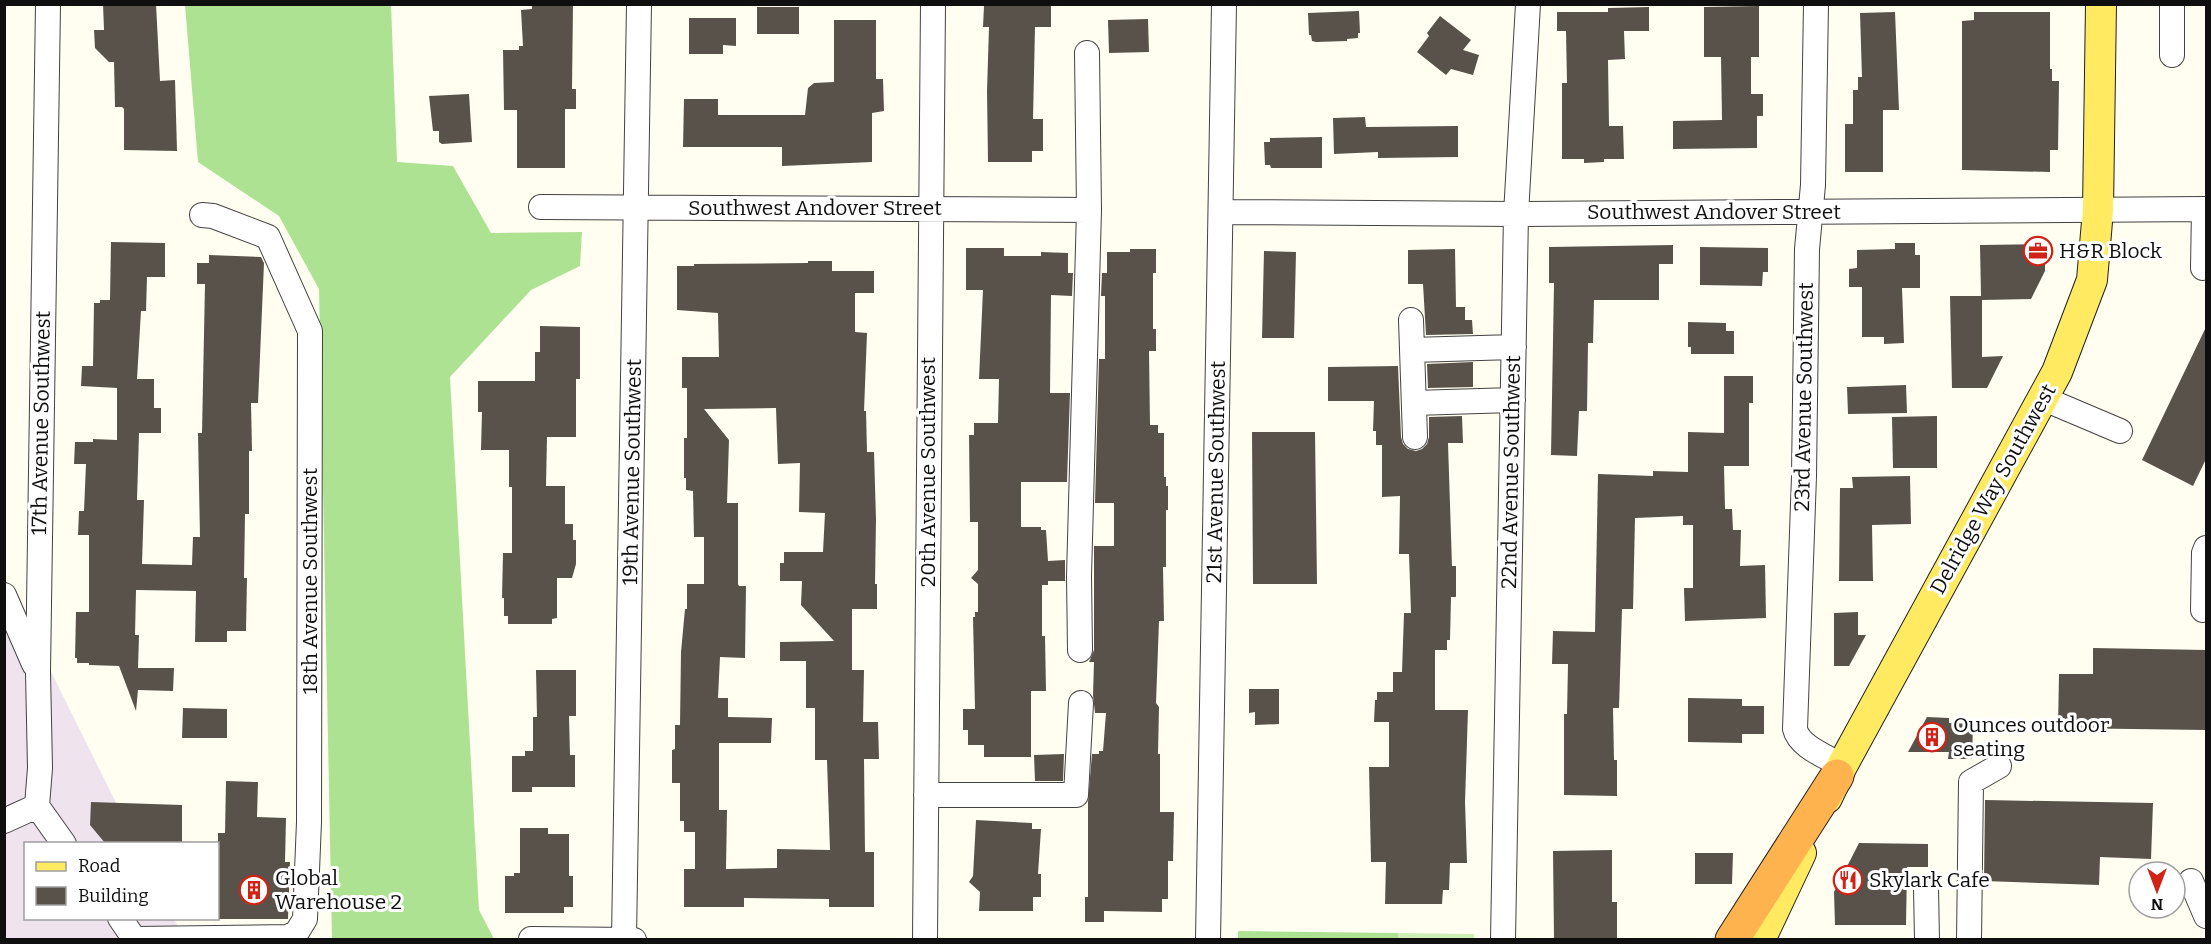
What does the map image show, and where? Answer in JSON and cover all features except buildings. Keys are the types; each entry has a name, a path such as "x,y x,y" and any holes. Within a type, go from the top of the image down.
{"highway":[{"path":"1732,939 1840,771"}],"main road":[{"name":"Delridge Way Southwest","path":"1760,939 1840,771 2008,464 2070,343 2092,280 2098,210 2101,4"}],"street":[{"name":"17th Avenue Southwest","path":"37,806 40,768 38,672 48,4"},
{"name":"19th Avenue Southwest","path":"624,939 639,4"},
{"name":"20th Avenue Southwest","path":"925,939 933,4"},
{"name":"21st Avenue Southwest","path":"1208,939 1224,4"},
{"name":"22nd Avenue Southwest","path":"1503,939 1516,214 1528,4"},
{"name":"23rd Avenue Southwest","path":"1816,4 1813,185 1807,249 1804,476 1796,720 1797,735 1800,740 1840,771"},
{"path":"2172,4 2172,55"},
{"path":"1080,650 1079,576 1089,210 1087,53"},
{"name":"Southwest Andover Street","path":"541,207 1089,210"},
{"path":"2203,268 2205,209"},
{"name":"Southwest Andover Street","path":"1221,212 1516,214 2205,209"},
{"name":"18th Avenue Southwest","path":"135,939 288,937 297,932 305,919 309,822 310,331 268,237 213,216 202,215"},
{"path":"1411,320 1415,437"},
{"path":"1412,350 1514,347"},
{"path":"2042,398 2120,431"},
{"path":"1414,403 1513,400"},
{"path":"2203,610 2206,548"},
{"path":"4,595 38,672"},
{"path":"926,795 1076,795 1081,703"},
{"path":"1969,939 1971,782 1999,766"},
{"path":"4,821 37,806 63,842"},
{"path":"2191,881 2206,916"},
{"path":"1926,888 1927,939"},
{"path":"121,920 135,939"},
{"path":"531,939 634,939"}],"shaded area":[{"path":"4,577 136,842 24,842 24,920 174,920 184,939 5,939"}],"green space":[{"path":"185,5 391,5 397,162 453,166 491,233 582,232 580,266 531,290 450,377 479,910 494,939 332,939 319,289 279,216 198,162"},
{"path":"1238,931 1398,933 1398,939 1238,939"},
{"path":"1398,933 1474,934 1474,939 1398,939"}],"place":[{"name":"H&R Block","path":"2038,251"},
{"name":"Ounces outdoor seating","path":"1932,737"},
{"name":"Skylark Cafe","path":"1848,880"},
{"name":"Global Warehouse 2","path":"254,890"}]}
